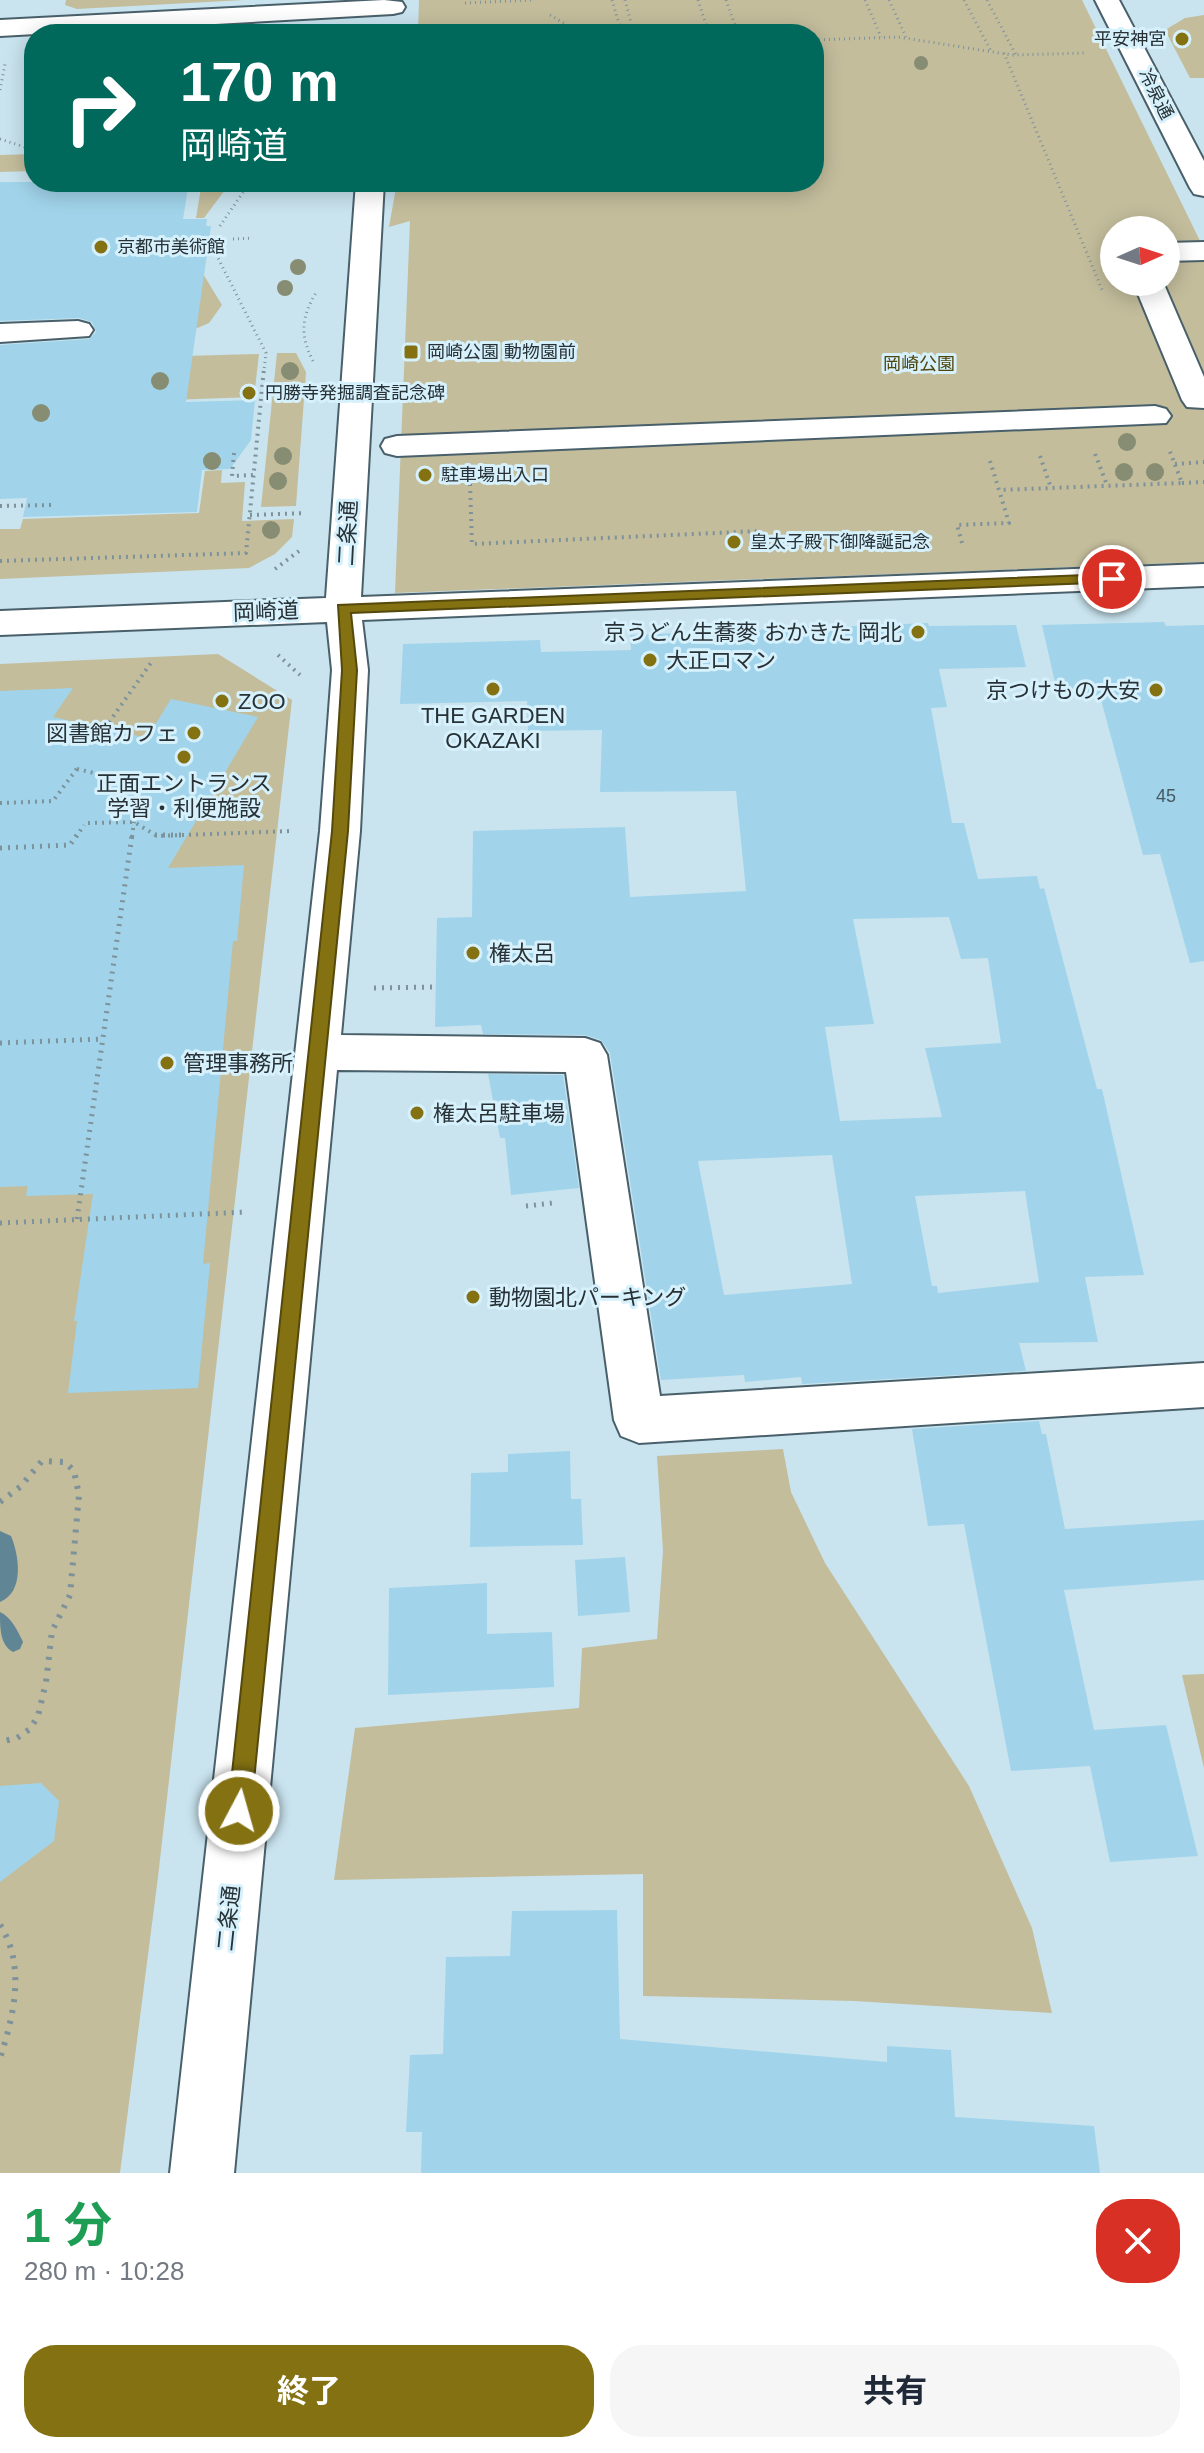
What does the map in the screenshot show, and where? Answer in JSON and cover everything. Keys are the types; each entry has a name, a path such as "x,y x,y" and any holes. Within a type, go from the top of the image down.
{"street":[{"path":"54,24 59,0"},
{"name":"冷泉通","path":"1107,0 1204,188"},
{"path":"69,24 393,3 389,24"},
{"path":"0,28 24,27"},
{"name":"二条通","path":"202,2173 341,817 350,670 343,608 369,192"},
{"path":"1180,252 1204,251"},
{"path":"1154,296 1198,400"},
{"path":"0,333 78,330"},
{"path":"397,446 1155,416"},
{"name":"岡崎道","path":"0,623 343,608 594,616 1204,575"},
{"path":"315,1052 585,1055 639,1420 1204,1385"}],"path":[{"path":"465,3 532,0"},
{"path":"612,0 619,24"},
{"path":"625,0 631,24"},
{"path":"698,0 706,24"},
{"path":"726,0 734,24"},
{"path":"865,0 881,37"},
{"path":"889,0 906,37"},
{"path":"964,0 991,51"},
{"path":"987,0 1016,55"},
{"path":"550,15 565,24"},
{"path":"824,40 906,37 1016,55 1095,53"},
{"path":"1004,53 1107,303"},
{"path":"0,90 5,64"},
{"path":"0,139 24,147"},
{"path":"220,226 243,192"},
{"path":"233,239 253,238"},
{"path":"0,561 246,553 266,353 216,254"},
{"path":"1155,416 1182,483"},
{"path":"963,547 957,525 1009,523 978,423"},
{"path":"468,443 472,544 760,531 767,565"},
{"path":"234,453 232,476 254,475"},
{"path":"1175,464 1204,462"},
{"path":"999,490 1204,482"},
{"path":"0,506 54,505"},
{"path":"250,515 307,513"},
{"path":"105,728 161,650"},
{"path":"269,651 290,664 303,679"},
{"path":"0,803 53,801 77,768 111,777"},
{"path":"77,1219 134,822"},
{"path":"0,848 70,845 86,824 134,822 157,836 292,831"},
{"path":"373,988 435,987"},
{"path":"0,1043 102,1039"},
{"path":"0,1223 252,1212"},
{"path":"0,1502 20,1487 42,1461 63,1460 71,1464 78,1477 79,1495 68,1604 54,1624 41,1712 28,1732 0,1742"},
{"path":"0,1925 9,1941 14,1992 10,2026 0,2058"}],"green space":[{"path":"66,0 244,0 77,9 65,5"},
{"name":"岡崎公園","path":"419,0 1082,0 1204,249 1204,562 395,593 410,221 389,227 395,192 824,192 824,24 418,24"},
{"path":"1204,15 1204,78 1190,78 1165,30 1185,18"},
{"path":"24,154 24,171 0,172 0,155"},
{"path":"200,192 224,192 204,218 196,218"},
{"path":"197,264 222,305 209,323 195,329"},
{"path":"277,353 296,353 306,372 296,506 261,507"},
{"path":"259,354 254,397 141,401 148,357"},
{"path":"222,470 221,483 245,482 242,521 294,519 292,537 275,554 249,568 0,579 0,529 20,529 23,519 199,513 205,471"},
{"path":"218,654 292,700 158,1877 120,2173 0,2173 0,664"},
{"path":"783,1449 791,1492 825,1563 969,1786 1032,1928 1052,2013 854,2001 643,1996 643,1874 334,1880 355,1728 579,1708 582,1648 657,1639 663,1551 657,1456"},
{"path":"1204,1674 1204,1768 1182,1675"}],"building":[{"path":"0,182 24,182 24,192 187,192 183,219 207,219 206,226 211,226 186,402 255,400 251,440 230,469 202,470 197,512 23,517 27,498 0,499 0,345 89,339 96,332 92,322 79,318 0,321"},
{"path":"1164,622 1166,626 1204,625 1204,961 1190,963 1160,854 1143,855 1100,696 1058,696 1042,625"},
{"path":"928,623 929,626 1016,625 1026,667 939,669 947,707 931,708 952,823 964,823 978,879 1037,876 1040,889 1044,888 1097,1089 1102,1089 1144,1275 1085,1277 1098,1342 1019,1343 1026,1371 802,1384 801,1377 745,1382 744,1375 661,1380 610,1053 601,1040 585,1035 483,1034 481,1025 435,1027 437,918 472,917 473,831 625,827 630,897 746,891 736,791 600,792 602,730 528,731 527,701 400,704 403,644 540,640 541,652 631,650 630,635","holes":["949,917 961,959 988,958 1001,1043 925,1048 942,1117 840,1121 825,1027 874,1024 853,919","832,1155 852,1284 724,1295 698,1161","1025,1191 1039,1282 938,1293 937,1286 932,1286 915,1196"]},
{"path":"73,688 53,717 147,738 171,699 258,717 168,868 244,865 237,941 233,941 203,1264 210,1263 198,1388 68,1393 77,1321 74,1321 93,1194 26,1196 28,1186 0,1187 0,691"},
{"path":"488,1074 563,1075 579,1188 511,1195 505,1138 500,1138"},
{"path":"1039,1421 1042,1434 1046,1434 1065,1529 1204,1520 1204,1580 1064,1590 1094,1730 1166,1725 1198,1856 1110,1862 1090,1766 1011,1771 964,1524 928,1526 912,1429"},
{"path":"570,1451 571,1499 581,1499 583,1545 470,1547 471,1473 508,1472 508,1454"},
{"path":"625,1557 630,1612 578,1616 575,1560"},
{"path":"487,1583 487,1634 552,1632 554,1687 388,1695 389,1588"},
{"path":"41,1783 59,1801 54,1841 0,1882 0,1786"},
{"path":"617,1910 620,2039 887,2062 887,2046 951,2050 955,2117 1094,2126 1100,2173 421,2173 422,2132 406,2132 410,2055 443,2054 446,1957 510,1956 512,1911"}],"waterway":[{"path":"0,1540 7,1549 10,1568 0,1593"},
{"path":"0,1622 13,1642"}],"place":[{"name":"平安神宮","path":"1182,39"},
{"name":"京都市美術館","path":"101,247"},
{"name":"岡崎公園 動物園前","path":"411,352"},
{"name":"円勝寺発掘調査記念碑","path":"249,393"},
{"name":"駐車場出入口","path":"425,475"},
{"name":"皇太子殿下御降誕記念","path":"734,542"},
{"name":"京うどん生蕎麥 おかきた 岡北","path":"918,632"},
{"name":"大正ロマン","path":"650,660"},
{"name":"THE GARDEN OKAZAKI","path":"493,689"},
{"name":"京つけもの大安","path":"1156,690"},
{"name":"ZOO","path":"222,701"},
{"name":"図書館カフェ","path":"194,733"},
{"name":"正面エントランス 学習・利便施設","path":"184,757"},
{"name":"権太呂","path":"473,953"},
{"name":"管理事務所","path":"167,1063"},
{"name":"権太呂駐車場","path":"417,1113"},
{"name":"動物園北パーキング","path":"473,1297"}],"route":[{"path":"239,1811 340,831 350,670 343,608 1112,579"}]}
